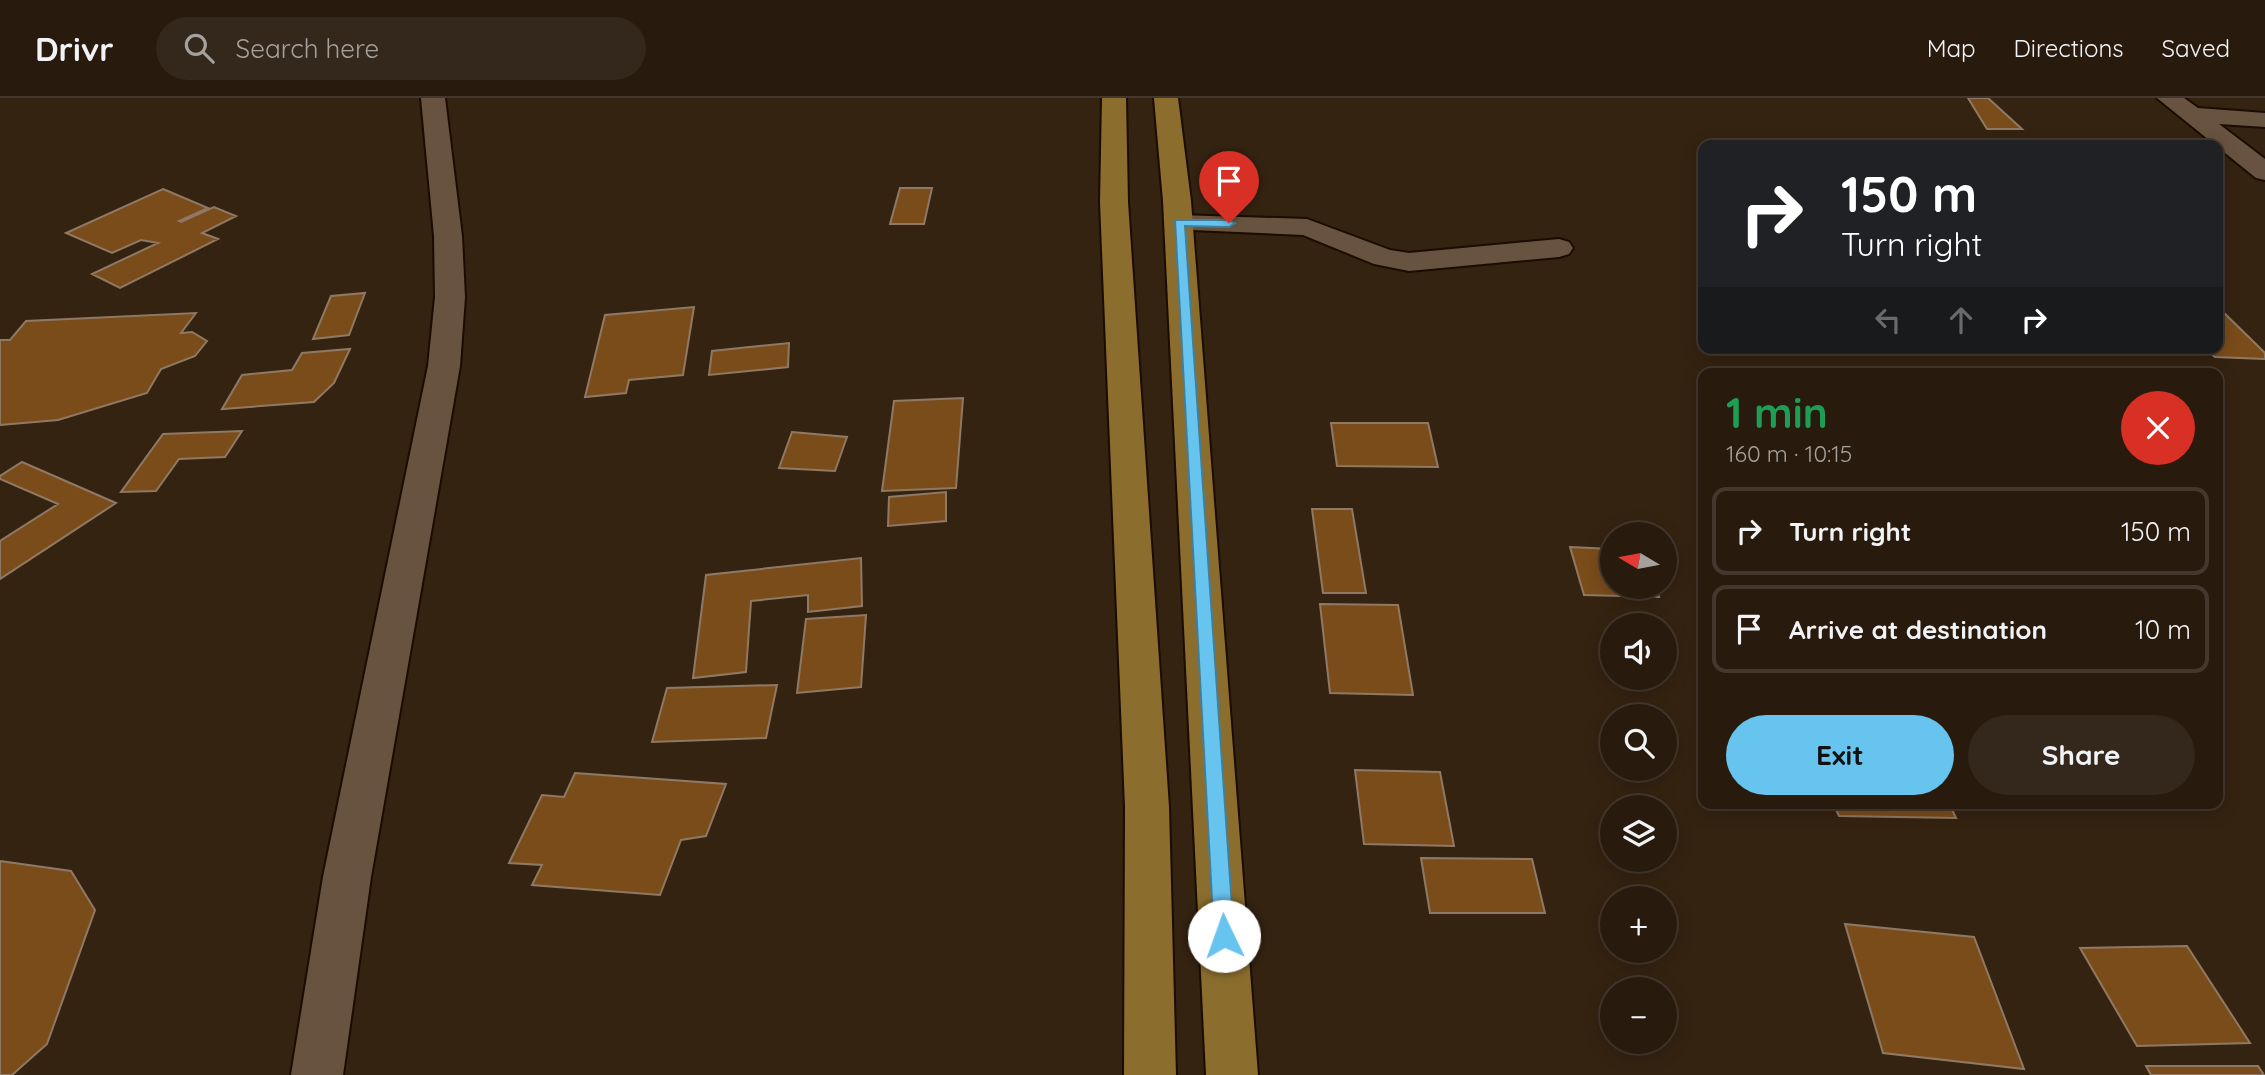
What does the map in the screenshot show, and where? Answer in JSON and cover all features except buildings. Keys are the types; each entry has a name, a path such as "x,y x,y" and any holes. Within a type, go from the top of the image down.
{"main road":[{"path":"1114,98 1114,202 1147,807 1150,1075"},
{"path":"1166,98 1179,223 1232,1075"}],"street":[{"path":"317,1075 347,877 444,366 450,297 433,98"},
{"path":"2169,98 2223,140"},
{"path":"2190,115 2265,120"},
{"path":"2223,140 2265,172"},
{"path":"1179,223 1307,227 1384,258 1409,262 1559,248"}],"route":[{"path":"1224,936 1179,223 1229,223"}]}
